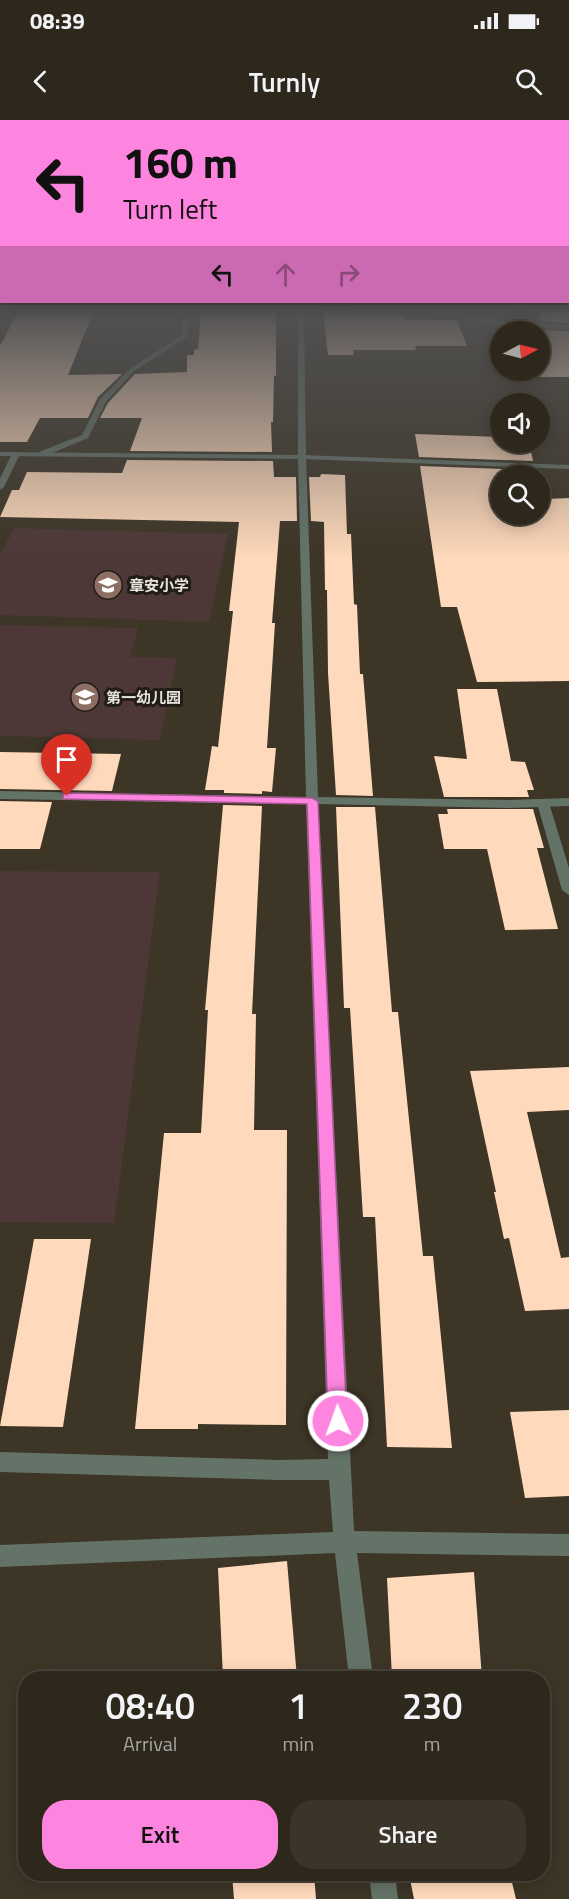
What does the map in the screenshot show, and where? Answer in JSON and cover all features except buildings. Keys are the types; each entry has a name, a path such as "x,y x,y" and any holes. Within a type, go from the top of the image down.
{"street":[{"path":"42,454 85,436 103,401 110,393"},
{"path":"302,393 312,801 341,1512 360,1671"},
{"path":"0,454 302,457 569,466"},
{"path":"0,487 16,454"},
{"path":"0,795 312,801 569,802"},
{"path":"543,802 569,890"},
{"path":"0,1462 278,1470 340,1469"},
{"path":"0,1556 346,1542 569,1545"},
{"path":"383,1881 385,1899"}],"shaded area":[{"name":"章安小学","path":"14,528 228,534 209,622 0,615 0,555"},
{"name":"第一幼儿园","path":"0,625 138,628 130,657 177,658 160,740 0,736"},
{"path":"0,871 160,872 114,1223 0,1222"}],"place":[{"name":"章安小学","path":"108,585"},
{"name":"第一幼儿园","path":"85,697"}],"route":[{"path":"67,796 312,801 338,1421"}]}
